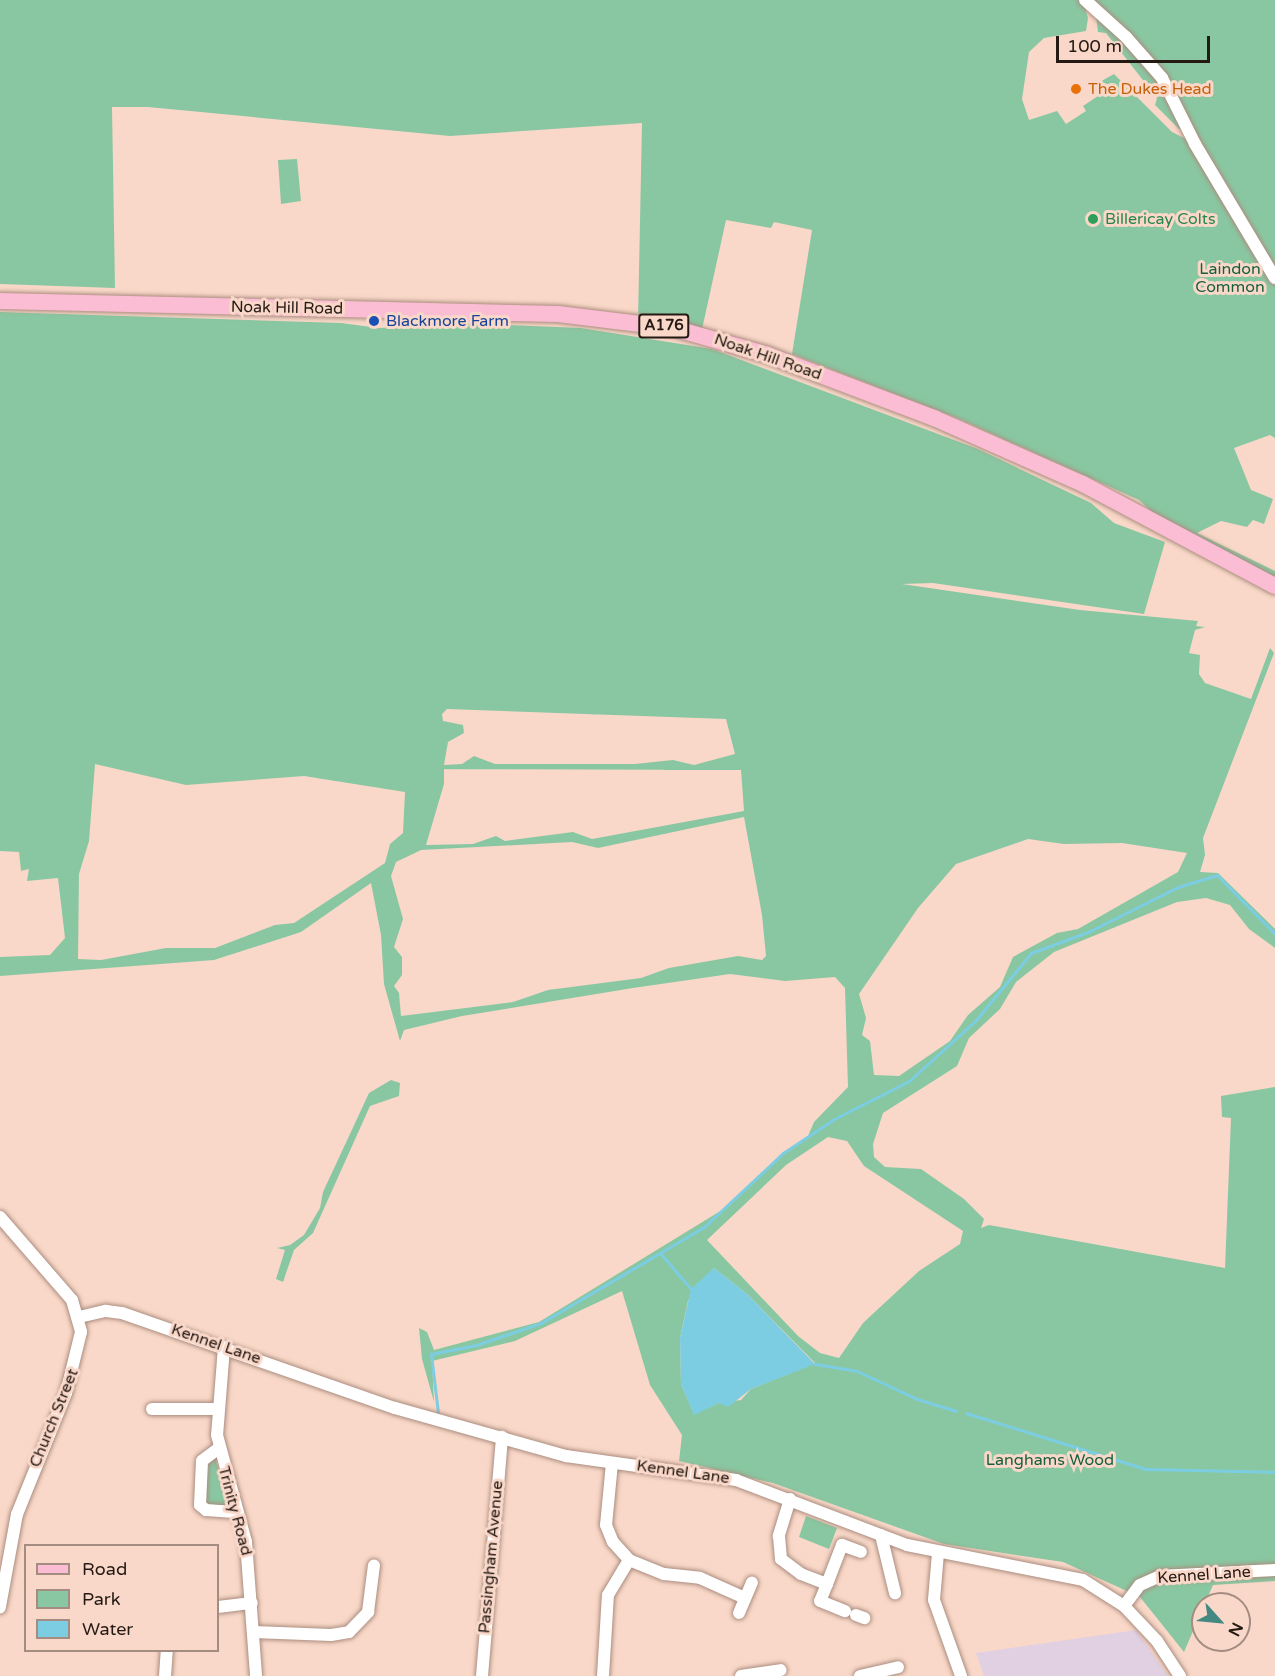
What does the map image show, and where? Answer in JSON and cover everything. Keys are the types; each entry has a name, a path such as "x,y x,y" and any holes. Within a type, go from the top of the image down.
{"main road":[{"name":"Noak Hill Road","path":"0,301 558,314 673,328 768,355 934,418 1083,484 1275,586"}],"street":[{"path":"1085,0 1126,37 1162,78 1195,144 1275,278"},
{"path":"0,1217 72,1300 79,1317"},
{"name":"Kennel Lane","path":"79,1317 106,1311 122,1313 395,1408 566,1456 696,1471 736,1480 881,1535 938,1553 1083,1580 1124,1606 1140,1585 1160,1576 1275,1570"},
{"name":"Church Street","path":"0,1607 22,1497 77,1358 79,1317"},
{"name":"Trinity Road","path":"224,1347 216,1409 219,1448 246,1542 256,1676"},
{"path":"152,1409 216,1409"},
{"name":"Passingham Avenue","path":"482,1676 502,1437"},
{"path":"219,1448 202,1461 200,1505 206,1510 237,1512"},
{"path":"612,1463 606,1525 613,1542 629,1560 664,1574 700,1578 745,1598"},
{"path":"790,1499 779,1536 781,1559 801,1574 827,1584"},
{"path":"881,1535 895,1593"},
{"path":"855,1615 820,1601 842,1545 861,1552"},
{"path":"938,1553 934,1600 961,1676"},
{"path":"603,1676 608,1595 629,1560"},
{"path":"254,1632 331,1635 349,1632 368,1612 374,1565"},
{"path":"739,1613 752,1583"},
{"path":"219,1606 252,1603"},
{"path":"1124,1606 1157,1641 1180,1676"},
{"path":"165,1676 167,1652"},
{"path":"860,1676 898,1667"},
{"path":"741,1676 781,1670"}],"shaded area":[{"path":"1136,1630 1168,1676 984,1676 976,1653"}],"green space":[{"name":"Laindon Common","path":"0,0 1083,0 1088,18 1086,31 1044,38 1029,52 1022,99 1029,120 1057,111 1066,124 1086,111 1083,106 1101,94 1096,84 1114,74 1172,132 1194,143 1187,130 1179,129 1155,105 1157,98 1106,33 1098,32 1095,9 1085,0 1275,0 1275,438 1270,435 1234,448 1251,490 1273,499 1264,524 1253,520 1247,527 1221,521 1197,533 1275,571 1275,586 1161,520 1139,500 957,418 792,354 812,230 774,222 771,228 726,220 701,334 638,321 642,123 450,136 148,107 112,107 115,288 0,284"},
{"path":"297,159 301,201 281,204 278,160"},
{"name":"Langhams Wood","path":"0,312 341,323 379,328 464,323 581,328 712,349 978,449 1091,503 1114,523 1165,542 1144,614 933,583 902,584 1080,610 1198,621 1196,626 1205,627 1195,630 1189,653 1200,655 1199,674 1205,683 1251,699 1270,648 1274,653 1203,838 1205,855 1200,872 1218,873 1275,929 1275,948 1249,929 1230,905 1206,898 1177,902 1054,952 1016,982 1000,1009 969,1038 957,1066 883,1113 873,1144 874,1157 885,1167 921,1169 964,1199 984,1219 981,1228 989,1225 1225,1268 1231,1118 1222,1117 1221,1096 1275,1087 1275,1581 1213,1585 1210,1592 1191,1592 1191,1636 1184,1652 1140,1597 1063,1562 944,1544 773,1483 679,1461 682,1435 650,1385 622,1291 515,1341 432,1361 434,1402 422,1359 419,1328 427,1332 434,1350 539,1322 722,1210 783,1153 808,1136 814,1122 848,1087 845,988 835,977 785,981 730,974 633,988 462,1016 404,1030 400,1041 384,984 381,935 371,883 301,932 214,960 0,976 0,957 50,955 65,938 58,878 27,881 29,869 21,871 19,852 0,851","holes":["447,709 726,719 735,754 694,765 673,760 635,764 495,764 474,756 462,764 444,765 448,742 464,733 463,725 443,721 442,714","95,764 186,785 304,776 405,792 403,833 390,844 385,863 294,923 275,925 215,948 166,948 101,960 78,959 79,874 89,841","444,769 741,770 744,811 592,839 573,832 505,841 496,836 473,844 426,845 444,784","744,817 762,915 766,956 762,960 738,956 669,968 641,978 548,990 513,1002 401,1016 399,993 394,986 402,975 402,957 394,947 403,919 391,876 396,862 421,850 572,842 598,848","1028,839 1064,844 1122,843 1187,853 1178,872 1078,929 1057,933 1013,957 1000,987 968,1015 950,1041 899,1076 874,1075 870,1041 862,1035 866,1018 859,994 918,908 956,864","828,1137 847,1141 864,1166 963,1231 960,1244 919,1271 863,1323 839,1358 820,1353 798,1336 707,1240 786,1165","714,1268 747,1294 815,1363 751,1389 741,1400 719,1403 694,1414 681,1384 680,1338 688,1301"]},
{"path":"391,1080 400,1083 399,1096 370,1106 313,1233 294,1250 283,1282 276,1279 285,1250 277,1248 290,1245 304,1235 320,1208 323,1192 369,1093"},
{"path":"214,1455 229,1506 205,1506 205,1464"},
{"path":"806,1516 837,1528 829,1549 799,1537"}],"water":[{"path":"714,1268 747,1294 815,1364 751,1389 728,1407 719,1403 694,1415 681,1384 680,1338 691,1289"}],"waterway":[{"path":"438,1413 431,1354 476,1345 541,1323 704,1227 783,1153 834,1119 909,1081 976,1020 1031,953 1090,931 1178,887 1217,875 1275,934"},
{"path":"661,1254 691,1289"},
{"path":"815,1364 857,1371 917,1399 956,1411"},
{"path":"966,1413 1146,1469 1275,1472"}],"place":[{"name":"The Dukes Head","path":"1076,89"},
{"name":"Billericay Colts","path":"1093,219"},
{"name":"Blackmore Farm","path":"374,321"}]}
